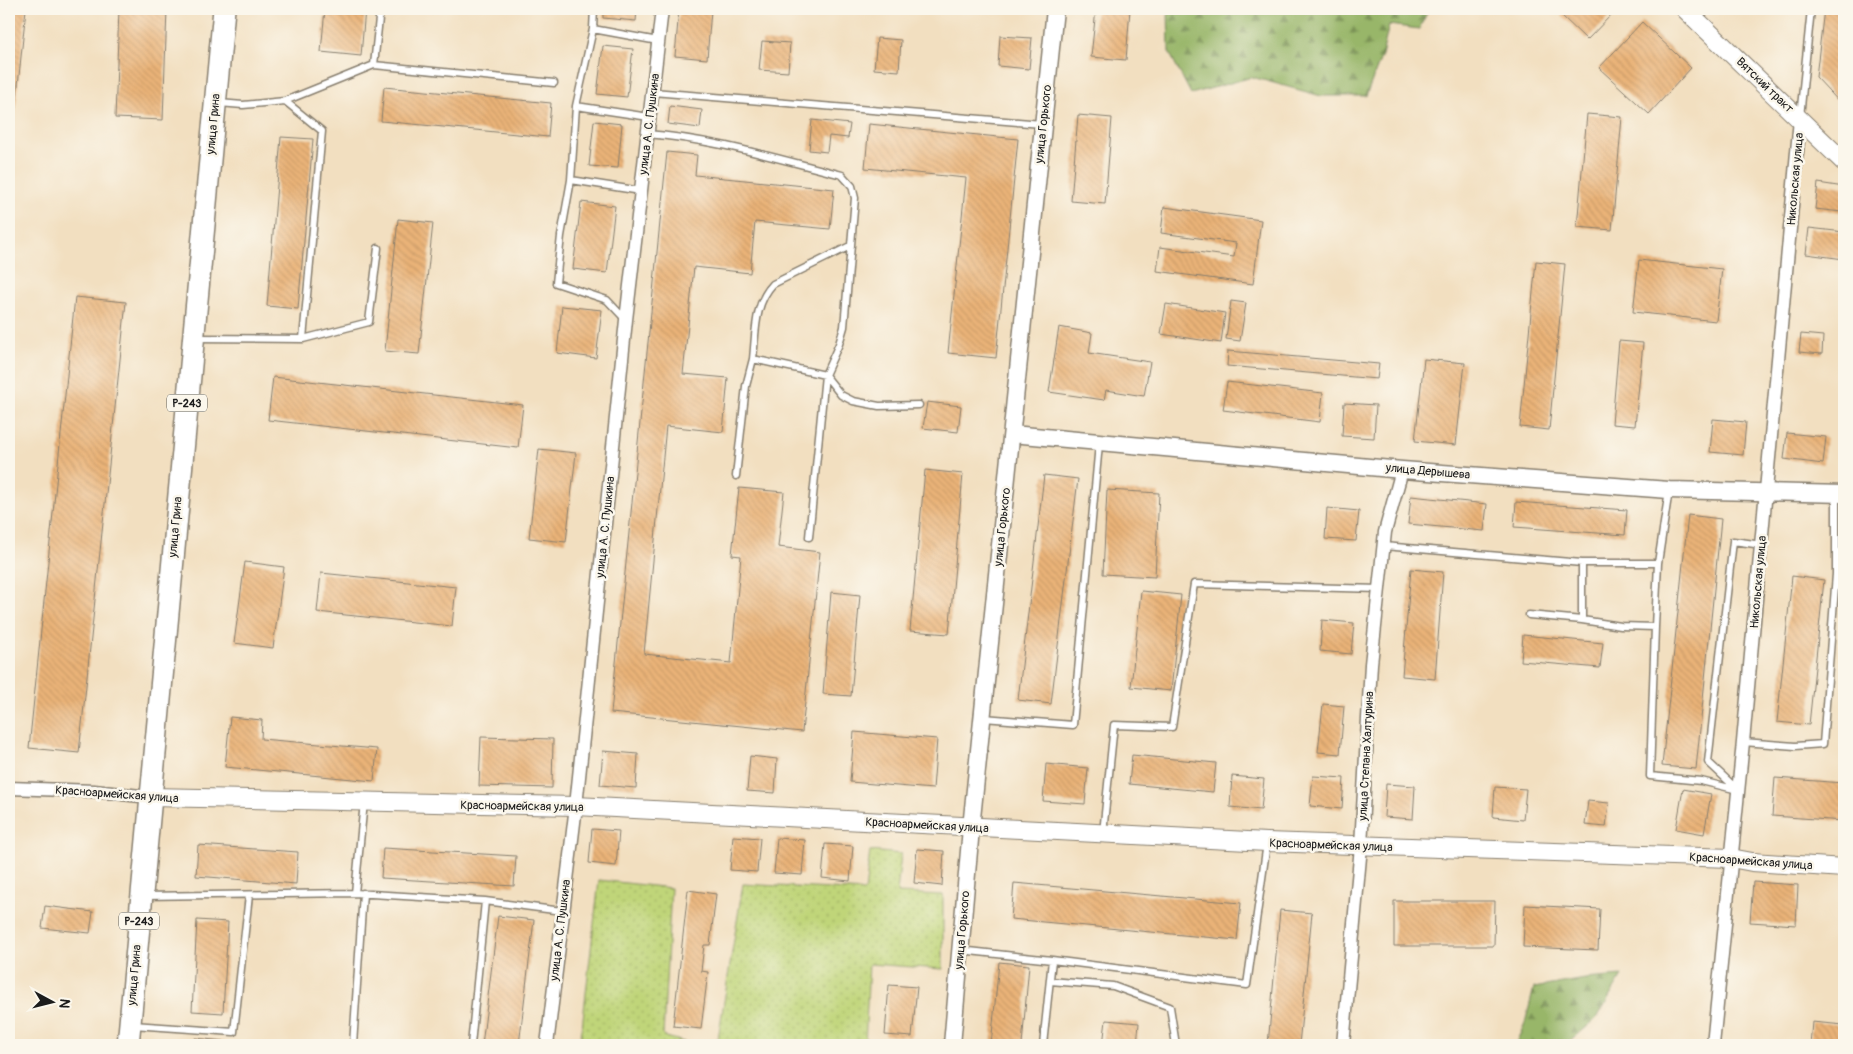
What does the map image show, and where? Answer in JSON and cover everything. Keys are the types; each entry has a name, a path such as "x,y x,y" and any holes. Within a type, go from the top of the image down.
{"highway":[{"name":"улица Грина","path":"129,1035 224,9"}],"main road":[{"name":"Вятский тракт","path":"1685,9 1844,162"},
{"name":"Красноармейская улица","path":"150,797 576,806 1267,842 1731,858 1752,862 1844,868"}],"street":[{"name":"улица А. С. Пушкина","path":"547,1045 576,806 626,320 662,9"},
{"name":"улица Горького","path":"952,1045 971,828 1055,9"},
{"name":"Никольская улица","path":"1712,1045 1762,545 1800,119"},
{"name":"улица Дерышева","path":"1012,434 1402,470 1669,490 1840,494"},
{"name":"улица Степана Халтурина","path":"1343,1045 1361,846 1371,664 1385,532 1402,470"},
{"name":"Красноармейская улица","path":"9,788 94,791 150,797"}],"lane":[{"path":"374,65 380,9"},
{"path":"594,9 593,29 576,106 571,180 561,236 556,283 607,300 626,320"},
{"path":"1800,119 1811,9"},
{"path":"593,29 658,42"},
{"path":"215,103 244,105 285,101 374,65 554,83"},
{"path":"653,92 1043,124"},
{"path":"285,101 322,131 303,339"},
{"path":"576,106 649,117"},
{"path":"647,134 678,136 710,142 842,175 852,186 855,198 844,327 839,344 824,375 809,537"},
{"path":"571,180 641,190"},
{"path":"736,476 746,386 753,359 758,307 764,293 773,284 850,246"},
{"path":"193,338 303,339 369,322 378,248"},
{"path":"753,359 824,375 841,395 853,401 879,406 919,405"},
{"path":"982,718 1073,725 1099,442"},
{"path":"1669,490 1658,563 1654,627 1650,776 1701,780 1738,790"},
{"path":"1743,742 1795,746 1823,744 1840,494"},
{"path":"1738,790 1708,762 1733,540 1762,545"},
{"path":"1384,546 1582,563 1658,563"},
{"path":"1582,563 1582,620"},
{"path":"1836,574 1844,575"},
{"path":"1103,834 1114,724 1172,727 1194,584 1380,589"},
{"path":"1529,615 1621,626 1654,627"},
{"path":"355,893 364,802"},
{"path":"960,950 1247,985 1267,842"},
{"path":"141,896 363,893 485,901 562,911"},
{"path":"352,1045 363,893"},
{"path":"129,1035 234,1032 249,895"},
{"path":"470,1045 485,901"},
{"path":"1044,1045 1052,960"},
{"path":"1050,981 1113,986 1170,1007 1176,1045"}],"green space":[{"path":"1168,9 1429,9 1419,29 1389,25 1382,55 1366,96 1321,96 1252,77 1191,94 1169,52"},
{"path":"870,851 901,854 897,893 943,895 943,969 869,964 865,1045 761,1043 760,1045 717,1045 743,884 865,891"},
{"path":"599,880 671,888 663,1036 694,1045 580,1045"},
{"path":"1622,976 1597,1018 1566,1045 1515,1045 1525,1023 1534,988 1585,979"}],"building":[{"path":"9,9 26,9 15,114 9,114"},
{"path":"119,9 167,9 163,120 115,118"},
{"path":"325,9 365,9 361,56 321,52"},
{"path":"603,9 637,9 636,21 603,18"},
{"path":"679,9 711,10 707,59 675,56"},
{"path":"1096,9 1130,9 1126,60 1091,57"},
{"path":"1567,9 1608,9 1613,13 1587,40 1561,15"},
{"path":"1824,9 1844,9 1844,107 1816,77"},
{"path":"1642,22 1691,68 1649,114 1599,68"},
{"path":"1000,36 1032,38 1029,69 998,66"},
{"path":"877,38 901,40 899,71 874,69"},
{"path":"762,41 790,43 788,72 759,70"},
{"path":"603,46 633,49 627,97 597,94"},
{"path":"384,87 551,103 548,137 381,121"},
{"path":"670,106 702,110 700,128 668,124"},
{"path":"1587,114 1622,117 1612,230 1577,227"},
{"path":"1078,115 1112,118 1105,204 1071,201"},
{"path":"812,120 850,124 848,138 829,136 827,152 809,150"},
{"path":"594,121 622,124 618,168 589,166"},
{"path":"869,124 1018,139 996,358 948,353 966,178 865,168"},
{"path":"281,137 313,139 298,309 267,306"},
{"path":"667,152 697,155 695,175 834,189 830,229 755,222 750,273 694,267 683,374 728,378 723,432 666,426 644,654 731,663 741,556 732,555 739,488 784,492 778,547 820,552 802,732 611,713"},
{"path":"1818,183 1844,187 1842,212 1815,209"},
{"path":"581,202 615,206 607,273 573,269"},
{"path":"1164,207 1261,220 1253,284 1157,271 1160,247 1234,257 1236,243 1161,233"},
{"path":"398,219 433,223 419,354 385,351"},
{"path":"1809,228 1844,232 1844,259 1806,254"},
{"path":"1639,260 1722,269 1716,321 1633,312"},
{"path":"1536,261 1565,264 1549,430 1520,427"},
{"path":"75,297 126,302 79,753 29,748"},
{"path":"1231,301 1246,303 1240,341 1226,339"},
{"path":"1166,304 1225,313 1221,343 1161,334"},
{"path":"562,306 602,310 596,358 557,353"},
{"path":"1059,327 1092,333 1089,353 1150,362 1144,396 1106,390 1104,400 1049,392"},
{"path":"1801,334 1823,336 1822,354 1799,352"},
{"path":"1619,341 1643,343 1635,426 1612,424"},
{"path":"1228,351 1379,364 1377,379 1227,366"},
{"path":"1424,359 1465,363 1456,445 1415,441"},
{"path":"273,377 523,405 518,448 268,420"},
{"path":"1227,382 1323,393 1320,422 1223,410"},
{"path":"927,402 961,406 958,432 923,428"},
{"path":"1344,403 1376,405 1374,438 1342,436"},
{"path":"1713,419 1746,422 1743,455 1710,452"},
{"path":"1787,433 1826,437 1823,464 1784,459"},
{"path":"539,449 576,453 566,542 529,538"},
{"path":"925,470 963,474 949,634 910,631"},
{"path":"1044,475 1078,479 1051,704 1018,700"},
{"path":"1107,490 1159,493 1155,577 1103,574"},
{"path":"1411,496 1487,504 1484,531 1408,524"},
{"path":"1516,502 1627,510 1625,535 1514,527"},
{"path":"1327,508 1359,511 1356,541 1325,539"},
{"path":"1688,515 1721,519 1696,769 1662,766"},
{"path":"245,562 284,567 273,648 234,643"},
{"path":"1411,569 1443,572 1435,679 1402,676"},
{"path":"321,573 456,587 452,626 317,612"},
{"path":"1792,576 1824,580 1809,725 1777,722"},
{"path":"1141,591 1181,595 1171,691 1131,687"},
{"path":"831,592 860,595 851,696 823,694"},
{"path":"1322,620 1354,623 1351,654 1320,651"},
{"path":"1523,635 1603,643 1600,668 1521,661"},
{"path":"1323,704 1344,706 1340,754 1318,752"},
{"path":"230,717 262,720 261,739 377,749 374,781 225,767"},
{"path":"854,732 937,739 933,789 850,782"},
{"path":"481,737 553,739 552,788 479,786"},
{"path":"603,751 638,754 636,788 600,785"},
{"path":"1132,755 1216,763 1213,792 1129,784"},
{"path":"750,756 777,759 775,793 747,791"},
{"path":"1046,764 1088,768 1085,804 1043,801"},
{"path":"1232,776 1264,779 1261,810 1230,807"},
{"path":"1313,776 1344,778 1342,809 1310,806"},
{"path":"1775,778 1844,783 1844,821 1772,816"},
{"path":"1386,784 1415,786 1413,819 1384,817"},
{"path":"1495,787 1526,789 1523,820 1493,817"},
{"path":"1683,789 1711,794 1704,834 1676,829"},
{"path":"1588,801 1609,803 1606,827 1585,825"},
{"path":"592,829 619,831 616,866 589,863"},
{"path":"733,836 760,838 757,872 730,870"},
{"path":"777,838 805,840 802,875 774,873"},
{"path":"825,844 853,846 850,881 822,878"},
{"path":"198,845 298,852 296,884 196,876"},
{"path":"383,848 516,856 514,886 381,878"},
{"path":"917,849 944,851 942,886 914,883"},
{"path":"1753,882 1798,885 1796,925 1750,922"},
{"path":"1014,883 1241,903 1237,940 1011,919"},
{"path":"688,890 716,894 710,945 704,945 701,971 708,972 701,1029 673,1026"},
{"path":"1394,901 1495,901 1494,946 1394,946"},
{"path":"1525,905 1600,909 1598,950 1523,947"},
{"path":"45,906 93,912 90,933 42,928"},
{"path":"1280,910 1312,913 1299,1045 1268,1045"},
{"path":"498,916 534,920 519,1045 482,1045"},
{"path":"197,920 228,922 223,1013 192,1011"},
{"path":"999,962 1029,965 1022,1045 991,1045"},
{"path":"889,985 917,987 912,1037 885,1035"},
{"path":"1106,1020 1139,1023 1137,1045 1103,1045"},
{"path":"1812,1022 1844,1025 1844,1045 1810,1045"},
{"path":"195,1038 224,1041 224,1045 195,1045"}]}
